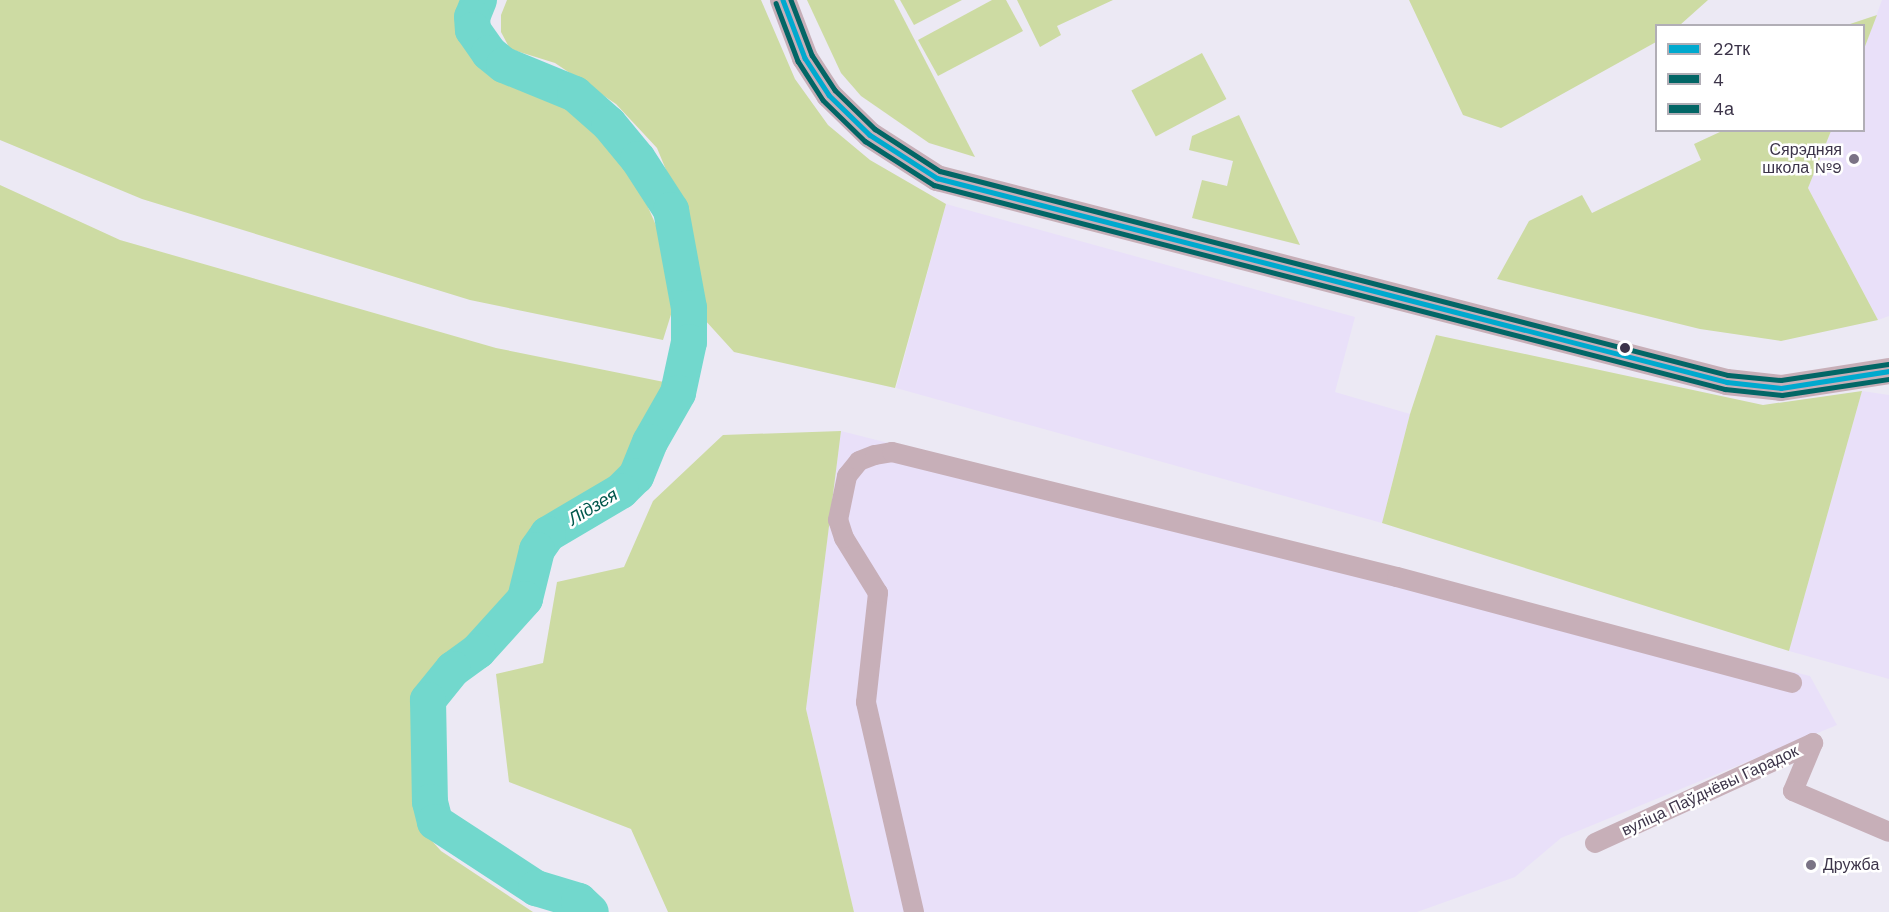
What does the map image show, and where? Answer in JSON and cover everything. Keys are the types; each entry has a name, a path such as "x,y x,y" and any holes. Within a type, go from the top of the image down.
{"street":[{"path":"783,0 805,58 829,94 870,135 937,178 1727,382 1781,388 1889,371"},
{"path":"914,912 866,702 878,593 844,538 838,520 847,476 859,462 875,455 892,452 1304,554 1792,682"},
{"name":"вуліца Паўднёвы Гарадок","path":"1595,843 1813,743 1793,791 1889,832"}],"shaded area":[{"name":"Сярэдняя школа №9","path":"1882,0 1889,0 1889,316 1878,320 1808,188 1831,132 1865,132 1865,46"},
{"path":"946,204 1355,317 1335,392 1410,414 1382,523 896,388"},
{"path":"1862,391 1889,395 1889,679 1789,651"},
{"path":"841,431 1810,676 1837,725 1561,838 1515,877 1417,912 854,912 806,709"}],"green space":[{"path":"0,0 472,0 465,23 493,72 519,90 546,97 597,127 630,166 658,230 674,305 663,340 470,300 142,199 0,140"},
{"path":"507,0 761,0 795,79 828,125 870,160 946,204 895,388 734,352 704,319 685,216 657,148 616,104 555,63 510,49 501,32 501,15"},
{"path":"807,0 894,0 975,157 929,143 861,96 841,73"},
{"path":"900,0 962,0 914,25"},
{"path":"992,0 1006,0 1023,31 938,76 918,40"},
{"path":"1017,0 1113,0 1057,26 1061,35 1040,47"},
{"path":"1409,0 1708,0 1681,24 1655,24 1655,43 1501,128 1463,115"},
{"path":"1877,15 1865,46 1865,24 1850,24"},
{"path":"1202,53 1226,99 1156,136 1131,91"},
{"path":"1239,115 1300,245 1192,218 1202,180 1227,186 1233,161 1189,150 1192,136"},
{"path":"1720,132 1831,132 1808,188 1878,320 1781,341 1700,329 1497,279 1529,221 1582,195 1592,213 1701,160 1694,144"},
{"path":"0,185 120,240 496,348 669,383 631,473 576,507 545,538 525,592 493,634 442,674 424,695 424,832 441,851 533,912 0,912"},
{"path":"1436,335 1763,405 1862,391 1789,651 1382,523 1410,414"},
{"path":"841,431 806,709 854,912 668,912 631,829 509,782 496,674 543,663 557,582 624,567 653,501 723,435"}],"waterway":[{"name":"Лідзея","path":"479,0 472,17 473,30 489,53 504,65 575,94 609,124 638,159 671,210 689,308 689,342 678,393 650,442 636,476 621,491 548,534 537,550 525,599 478,651 453,669 428,700 430,802 435,822 536,888 579,901 591,912"}],"transit line":[{"name":"22тк","path":"783,0 805,58 829,95 870,135 937,178 1727,382 1781,388 1889,371"},
{"name":"4а","path":"791,0 812,55 835,90 875,129 940,171 1728,375 1781,380 1888,364"},
{"name":"4","path":"776,3 798,61 823,100 865,141 934,185 1725,389 1782,395 1889,379"}],"place":[{"name":"Сярэдняя школа №9","path":"1854,159"},
{"name":"Дружба","path":"1811,865"}]}
